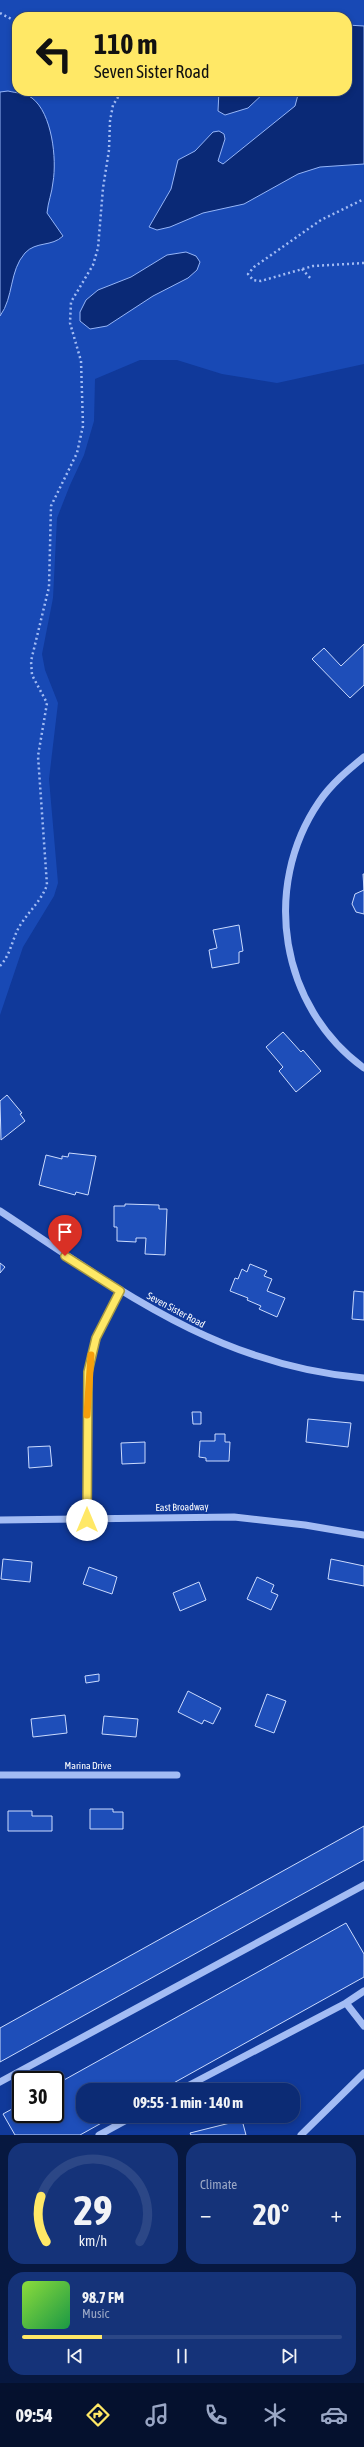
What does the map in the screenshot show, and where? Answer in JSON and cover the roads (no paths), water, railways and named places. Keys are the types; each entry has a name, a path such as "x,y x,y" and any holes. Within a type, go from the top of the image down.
{"street":[{"path":"364,757 330,788 303,830 289,871 284,910 290,959 308,1005 337,1045 364,1068"},
{"name":"Seven Sister Road","path":"0,1211 120,1291 187,1328 226,1345 265,1359 306,1369 364,1378"},
{"path":"87,1520 87,1401 89,1366 96,1338 120,1291"},
{"name":"East Broadway","path":"0,1520 234,1517 305,1525 364,1535"},
{"name":"Marina Drive","path":"0,1775 177,1776"},
{"path":"0,2082 364,1885"},
{"path":"193,2083 346,2003 364,1991"},
{"path":"346,2003 364,2026"},
{"path":"301,2135 364,2073"},
{"path":"99,2135 121,2123"}]}
